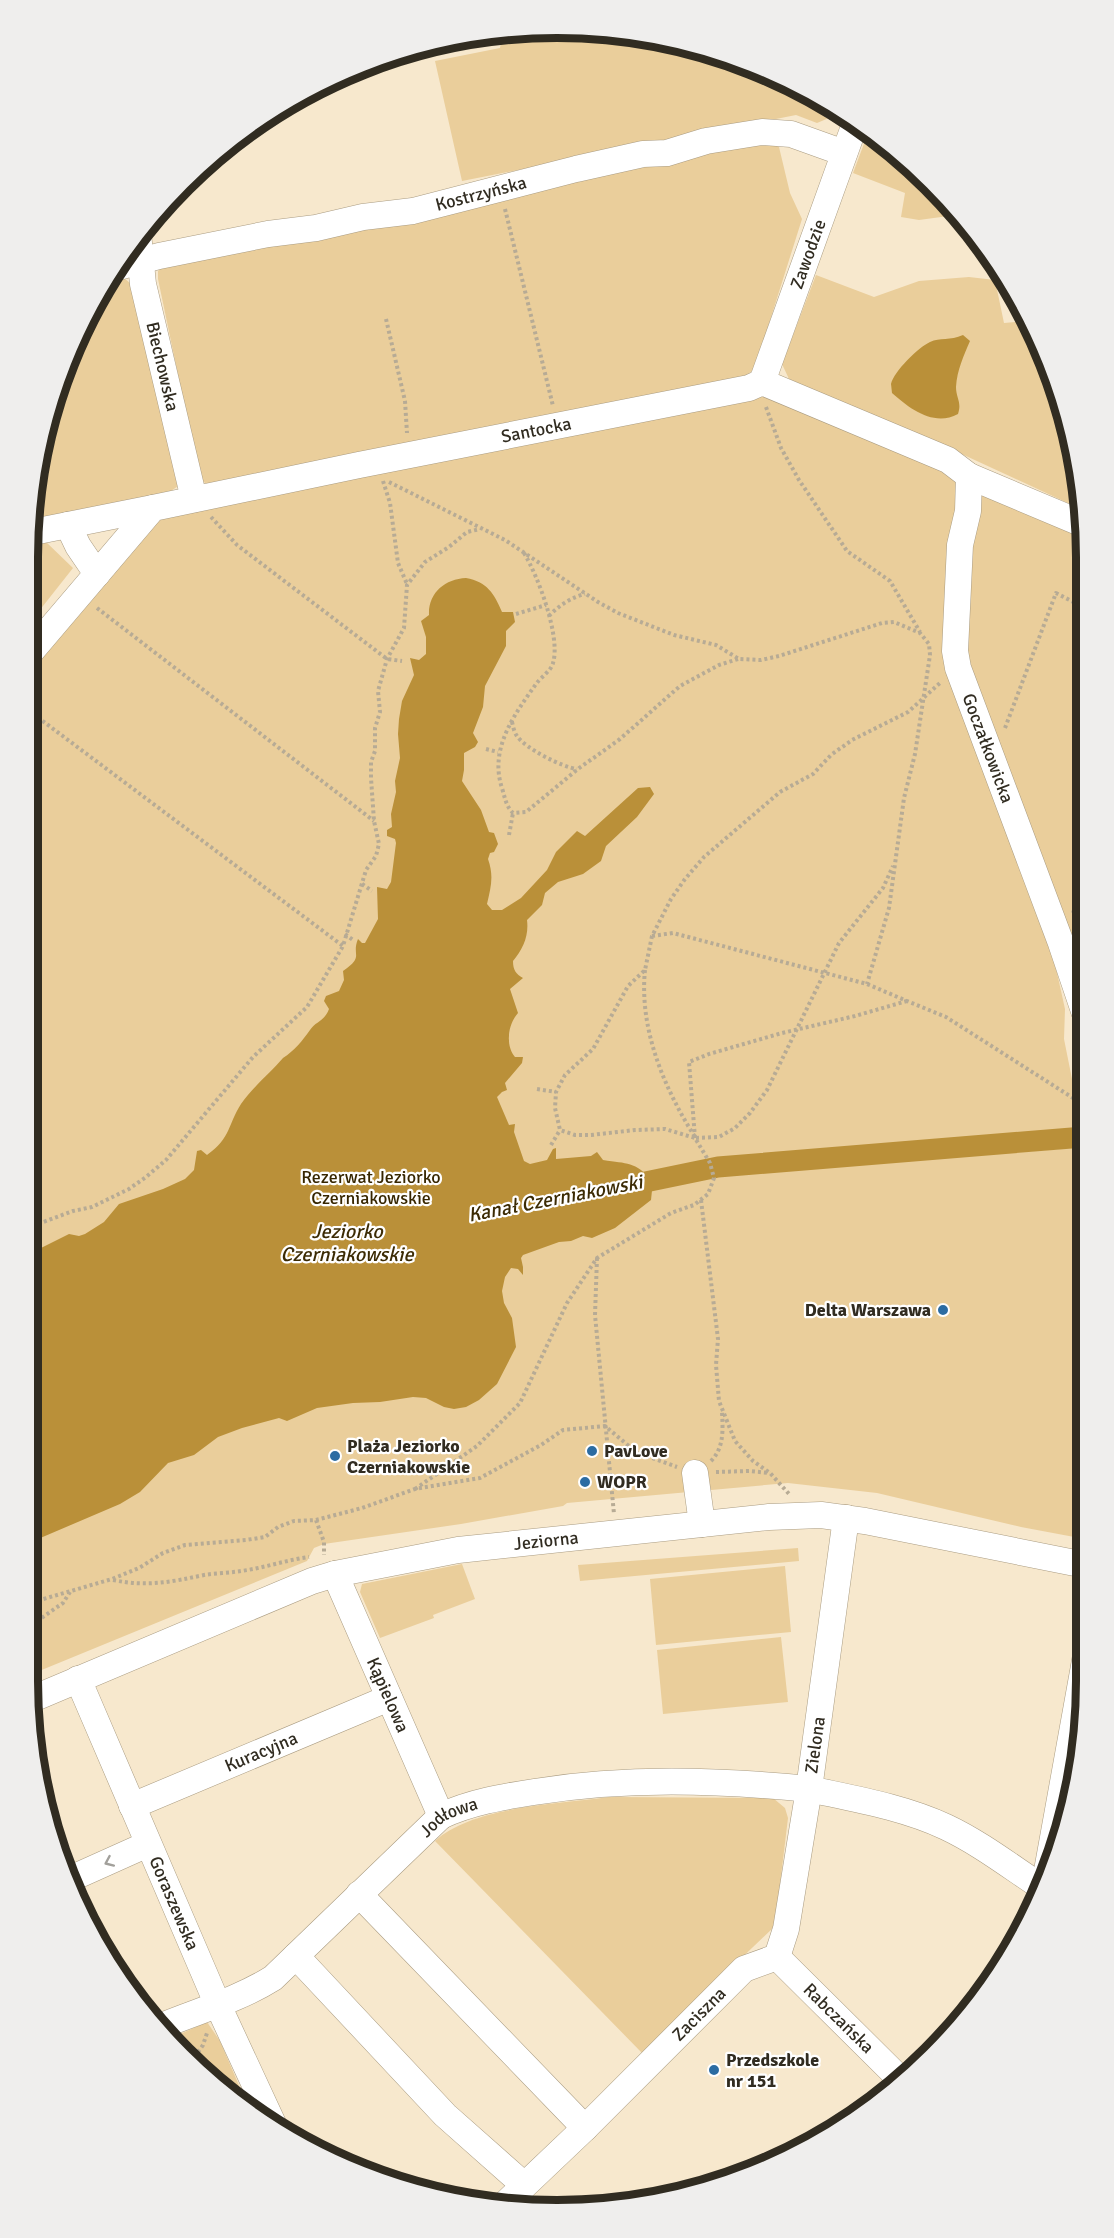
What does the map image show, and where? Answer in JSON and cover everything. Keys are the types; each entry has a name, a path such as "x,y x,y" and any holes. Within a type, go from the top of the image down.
{"street":[{"name":"Zawodzie","path":"762,382 853,130"},
{"name":"Kostrzyńska","path":"127,265 159,256 268,234 316,228 363,217 413,211 643,154 667,153 706,141 762,132 791,134 844,153"},
{"name":"Biechowska","path":"140,248 143,284 194,499"},
{"name":"Santocka","path":"39,531 749,388 762,382"},
{"path":"762,382 948,460 969,476 1075,521"},
{"name":"Goczałkowicka","path":"969,476 968,511 960,545 955,651 958,668 1076,987"},
{"path":"38,643 153,508"},
{"path":"68,525 78,546 97,574"},
{"path":"700,1469 702,1524"},
{"name":"Jeziorna","path":"38,1696 312,1581 335,1574 458,1550 702,1524 821,1515 1076,1563"},
{"name":"Zielona","path":"846,1518 809,1789 890,1806 944,1826 965,1837 1035,1884"},
{"name":"Kąpielowa","path":"335,1574 441,1816"},
{"name":"Goraszewska","path":"78,1679 217,2004 268,2113"},
{"name":"Kuracyjna","path":"132,1806 389,1698"},
{"path":"1054,1831 1075,1717"},
{"name":"Jodłowa","path":"166,2024 253,1990 273,1978 441,1816 457,1809 489,1799 615,1782 710,1781 809,1789"},
{"path":"777,1957 786,1929 809,1789"},
{"path":"76,1876 148,1844"},
{"path":"359,1894 585,2128"},
{"path":"296,1956 444,2115 513,2198"},
{"name":"Rabczańska","path":"777,1957 896,2075"},
{"name":"Zaciszna","path":"513,2198 744,1969 777,1957"}],"path":[{"path":"500,188 550,397 560,426"},
{"path":"386,319 405,401 408,456"},
{"path":"762,382 764,402 781,448 799,480 847,551 890,581 920,633 929,644 930,655 924,697 915,754 904,798 889,908 867,984"},
{"path":"38,1224 73,1210 92,1207 129,1189 166,1160 253,1057 307,1007 343,946 366,870 376,856 379,844 374,821 371,762 375,751 375,728 380,712 378,690 387,659 408,620 408,585 398,563 390,503 382,478 505,540 585,594 618,613 674,635 716,645 739,659"},
{"path":"194,499 237,544 387,659 402,661"},
{"path":"408,585 425,562 467,532 480,529"},
{"path":"524,552 533,567 546,605 554,647 553,666 537,682 504,735 498,752 498,778 507,807 513,813 526,812 578,769 620,739 680,686 718,665 739,659 761,660 779,656 882,623 894,622 920,633"},
{"path":"1002,734 1056,593 1076,603"},
{"path":"549,616 555,609 578,595 585,594"},
{"path":"80,595 374,821"},
{"path":"516,614 546,605"},
{"path":"415,1489 477,1446 520,1403 567,1303 597,1258 671,1213 694,1205 708,1194 714,1178 710,1163 676,1108 658,1061 645,1011 643,987 652,936 671,899 704,857 780,792 813,774 831,755 852,740 908,712 924,697"},
{"path":"38,717 343,946"},
{"path":"512,722 517,736 537,752 565,768 578,769"},
{"path":"486,749 498,752"},
{"path":"509,835 513,813"},
{"path":"560,1130 575,1135 591,1136 635,1130 665,1129 695,1138 719,1137 735,1128 750,1113 767,1090 839,943 884,888 896,859"},
{"path":"362,884 372,891"},
{"path":"652,936 673,933 867,984 946,1017 1076,1098"},
{"path":"345,934 353,940"},
{"path":"551,1145 560,1130 555,1108 556,1092 565,1075 593,1049 628,986 645,970"},
{"path":"695,1138 689,1062 709,1054 907,1001"},
{"path":"537,1089 556,1092"},
{"path":"700,1469 718,1453 723,1432 716,1365 718,1339 701,1200"},
{"path":"597,1258 596,1314 615,1533"},
{"path":"721,1406 735,1441 792,1497 798,1516"},
{"path":"38,1602 112,1579 139,1568 163,1553 185,1545 246,1540 265,1536 278,1527 294,1521 316,1520 362,1508 415,1489 480,1478 541,1445 563,1430 605,1426"},
{"path":"112,1579 139,1583 184,1581 205,1575 242,1571 302,1558 325,1556 324,1542 316,1520"},
{"path":"38,1620 63,1603 71,1591"}],"green space":[{"path":"557,38 625,42 658,47 724,65 756,77 787,91 832,117 817,123 796,115 462,181 435,61 500,48 501,41"},
{"path":"866,139 900,166 949,216 919,220 901,217 905,193 853,173"},
{"path":"770,140 779,147 790,193 802,219 755,368 746,376 207,484 200,480 158,279 158,271 162,267 506,197"},
{"path":"816,275 874,297 919,281 969,277 995,280 1004,323 1020,322 1049,390 1067,456 1073,506 953,450 789,379 782,364"},
{"path":"119,278 124,278 137,289 178,486 167,494 41,518 47,456 65,390 91,327"},
{"name":"Rezerwat Jeziorko Czerniakowskie","path":"765,384 930,458 958,481 951,649 1050,941 1065,1009 1064,1039 1076,1094 1076,1129 717,1158 720,1176 1076,1148 1076,1537 1021,1527 877,1493 788,1483 567,1503 563,1506 461,1524 324,1544 314,1548 307,1561 38,1671 38,662 161,506"},
{"path":"983,493 1075,533 1076,960 1054,906 998,738 965,660 966,553"},
{"path":"45,541 73,568 38,612 38,557 38,542"},
{"path":"798,1548 799,1561 580,1581 578,1565"},
{"path":"462,1564 475,1599 433,1615 434,1618 380,1638 360,1592 362,1584"},
{"path":"785,1566 791,1632 656,1645 650,1579"},
{"path":"781,1637 788,1702 663,1714 657,1650"},
{"path":"609,1797 773,1798 785,1808 788,1818 775,1926 642,2053 435,1841 451,1829 471,1820 494,1814 518,1808"},
{"path":"207,2022 220,2041 243,2094 214,2072 177,2035"}],"water":[{"path":"963,335 970,341 957,381 958,414 940,418 931,417 914,410 892,393 893,379 920,349 934,341"},
{"name":"Jeziorko Czerniakowskie","path":"458,579 473,580 489,589 502,612 513,612 515,622 506,631 506,646 485,686 483,707 473,733 478,742 475,747 464,753 462,781 481,810 489,832 494,833 498,844 488,859 491,887 487,904 492,910 502,910 521,898 547,870 556,852 577,831 585,836 638,788 650,787 654,794 637,817 606,846 601,861 583,874 558,882 545,893 542,905 527,920 524,942 513,961 515,971 523,978 510,989 518,1013 510,1029 509,1041 515,1057 523,1057 522,1063 505,1083 507,1090 497,1097 509,1125 515,1124 514,1132 524,1161 530,1164 547,1160 556,1148 556,1159 591,1156 597,1152 603,1160 630,1164 641,1170 653,1181 651,1200 615,1228 592,1238 583,1236 523,1255 521,1258 523,1275 518,1269 511,1268 505,1277 502,1291 504,1303 512,1318 516,1347 497,1384 479,1400 466,1407 454,1409 426,1398 413,1397 353,1403 317,1408 287,1421 279,1418 242,1428 218,1437 194,1455 168,1463 140,1492 120,1504 38,1539 38,1250 69,1234 79,1236 85,1234 104,1222 119,1204 185,1179 194,1170 197,1151 201,1150 207,1155 221,1143 245,1098 327,1013 329,1009 324,1001 326,996 339,991 344,980 343,971 356,959 358,939 365,943 378,919 377,887 387,889 391,882 396,843 395,839 387,836 387,830 392,827 391,814 400,758 398,734 402,701 414,675 410,658 419,660 426,654 426,637 421,621 429,615 431,600 445,584"}],"waterway":[{"name":"Kanał Czerniakowski","path":"626,1186 718,1167 1076,1138"}],"place":[{"name":"Delta Warszawa","path":"943,1310"},
{"name":"PavLove","path":"592,1451"},
{"name":"Plaża Jeziorko Czerniakowskie","path":"335,1456"},
{"name":"WOPR","path":"585,1482"},
{"name":"Przedszkole nr 151","path":"714,2070"}]}
